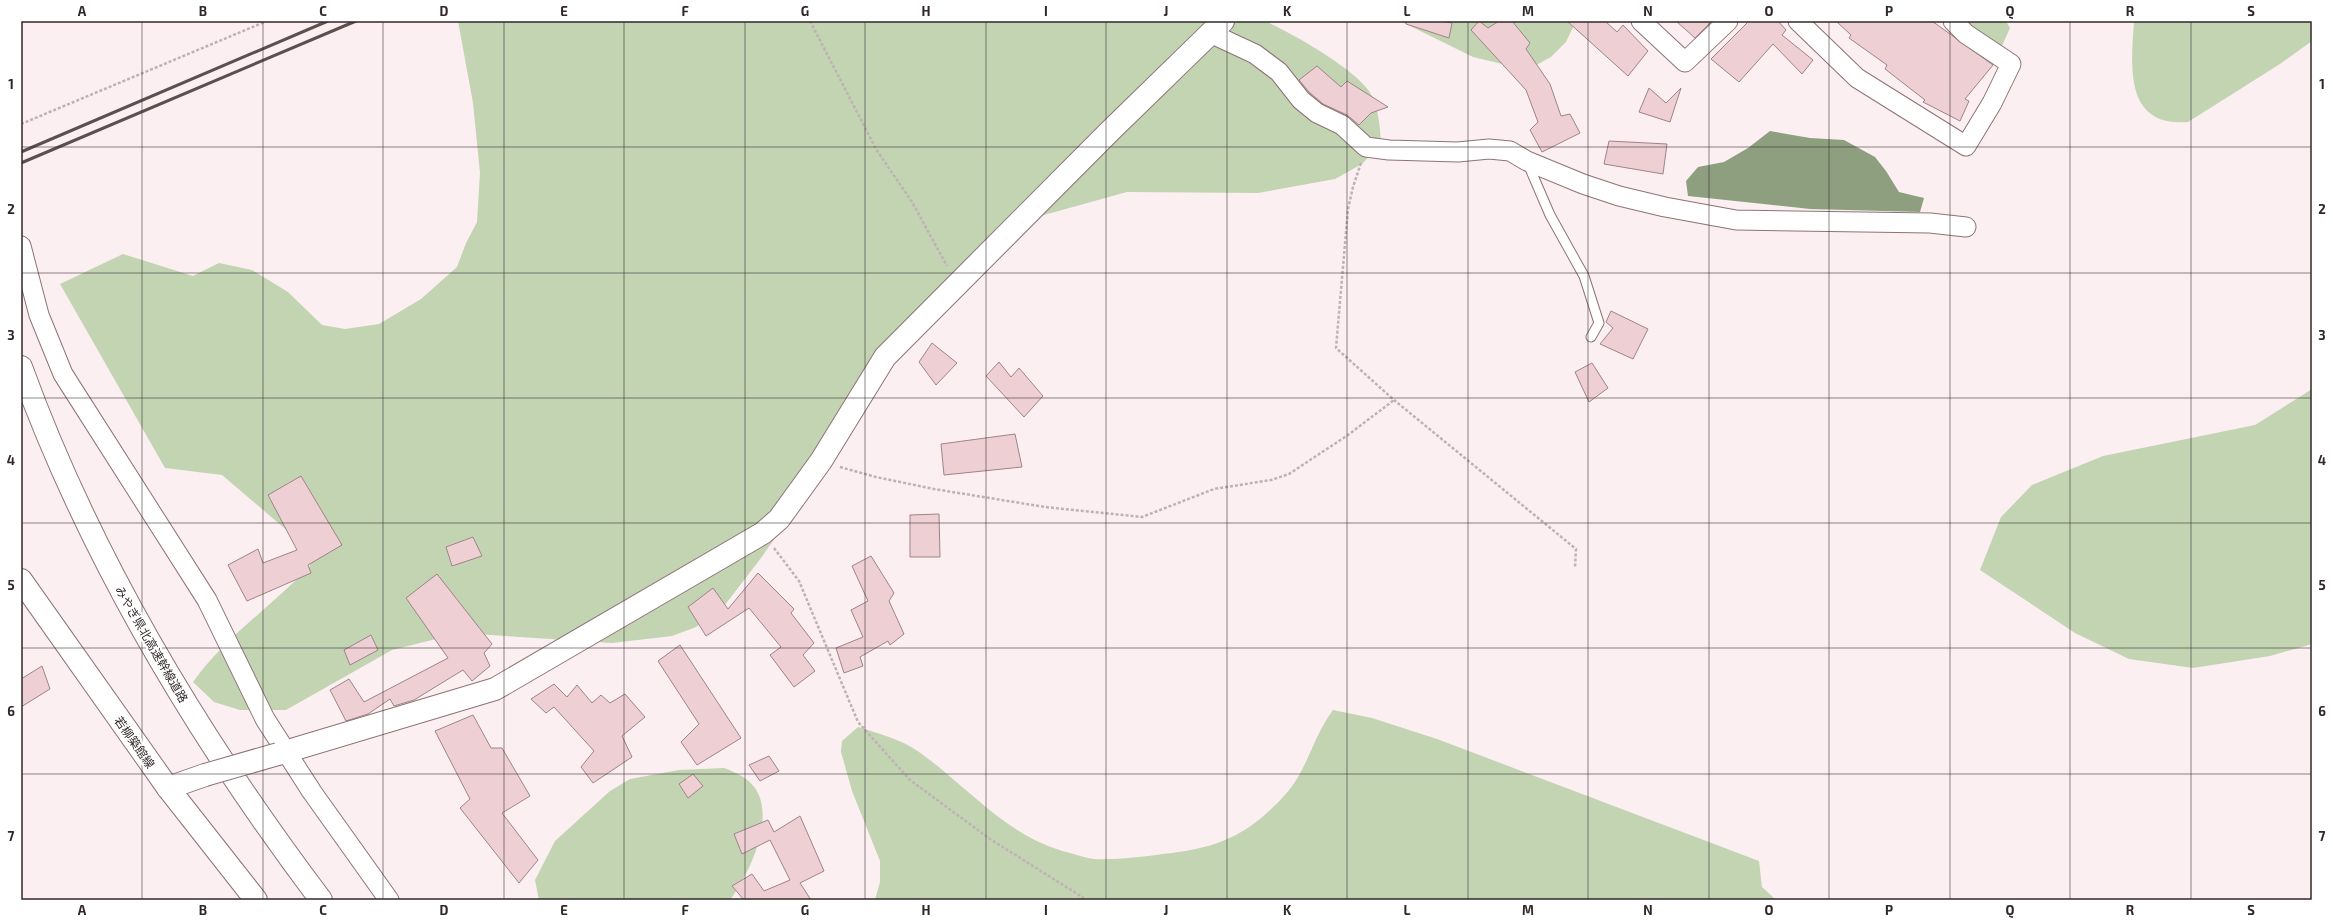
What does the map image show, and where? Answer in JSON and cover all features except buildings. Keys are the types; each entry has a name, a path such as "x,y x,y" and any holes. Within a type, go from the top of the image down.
{"street":[{"path":"1641,21 1686,62 1728,21"},
{"path":"1798,21 1857,78 1966,146 1992,103 2010,64 1966,34 1953,21"},
{"path":"168,788 205,775 495,689 763,533 780,519 821,461 886,358 957,284 1217,27 1279,72 1306,104 1317,113 1342,125 1366,147 1389,150 1458,152 1489,149 1510,151 1527,161 1583,184 1619,196 1665,207 1736,220 1930,223 1966,227"},
{"path":"21,246 39,315 63,374 207,600 282,753 389,900"},
{"name":"みやぎ県北高速幹線道路","path":"21,367 34,403 76,499 121,590 146,636 215,751 266,826 322,900"},
{"name":"若柳築館線","path":"22,583 168,788 256,900"}],"lane":[{"path":"1527,161 1550,215 1584,276 1599,323 1591,337"}],"path":[{"path":"21,124 268,21"},
{"path":"810,21 876,149 912,202 957,284"},
{"path":"1366,147 1353,187 1348,209 1336,348 1394,400 1576,549 1575,567"},
{"path":"821,461 876,477 934,489 1045,507 1142,517 1214,489 1271,480 1289,474 1348,435 1394,400"},
{"path":"763,533 799,581 858,722 863,728 910,780 990,839 1087,900"}],"shaded area":[{"path":"458,21 1265,21 1307,43 1340,64 1365,86 1372,96 1378,114 1381,144 1362,164 1335,179 1258,193 1127,192 1044,215 996,240 935,306 761,558 721,610 696,627 672,636 612,643 460,633 392,650 286,710 240,710 214,702 193,682 219,651 234,636 310,566 309,554 303,544 222,475 165,468 60,284 123,254 193,276 219,263 252,270 288,292 322,325 345,329 379,324 421,299 457,267 466,243 477,222 480,173 473,103"},
{"path":"1400,21 1576,21 1566,42 1551,57 1527,70 1473,57"},
{"path":"1961,21 2006,21 2010,28 2001,48"},
{"path":"2134,21 2312,21 2312,41 2280,64 2188,122 2167,121 2152,115 2142,104 2136,91 2132,57"},
{"path":"1770,131 1810,138 1844,140 1875,157 1899,192 1924,198 1920,212 1810,209 1688,196 1686,181 1698,167 1724,162 1748,148"},
{"path":"2312,389 2312,644 2270,656 2193,668 2129,659 2075,633 1980,570 2001,517 2032,485 2103,456 2255,425"},
{"path":"1333,710 1372,718 1437,739 1759,861 1762,887 1776,900 875,900 880,882 880,861 852,791 841,752 842,741 858,727 890,737 912,747 938,766 1008,824 1027,836 1047,846 1070,853 1094,859 1111,859 1182,851 1215,844 1230,838 1257,822 1284,796 1299,776 1320,732"},
{"path":"724,768 741,776 752,784 761,801 763,815 758,846 745,876 730,900 539,900 535,880 555,841 610,791 630,779 679,770"}],"railway":[{"path":"21,152 328,21"},
{"path":"21,163 356,21"}]}
